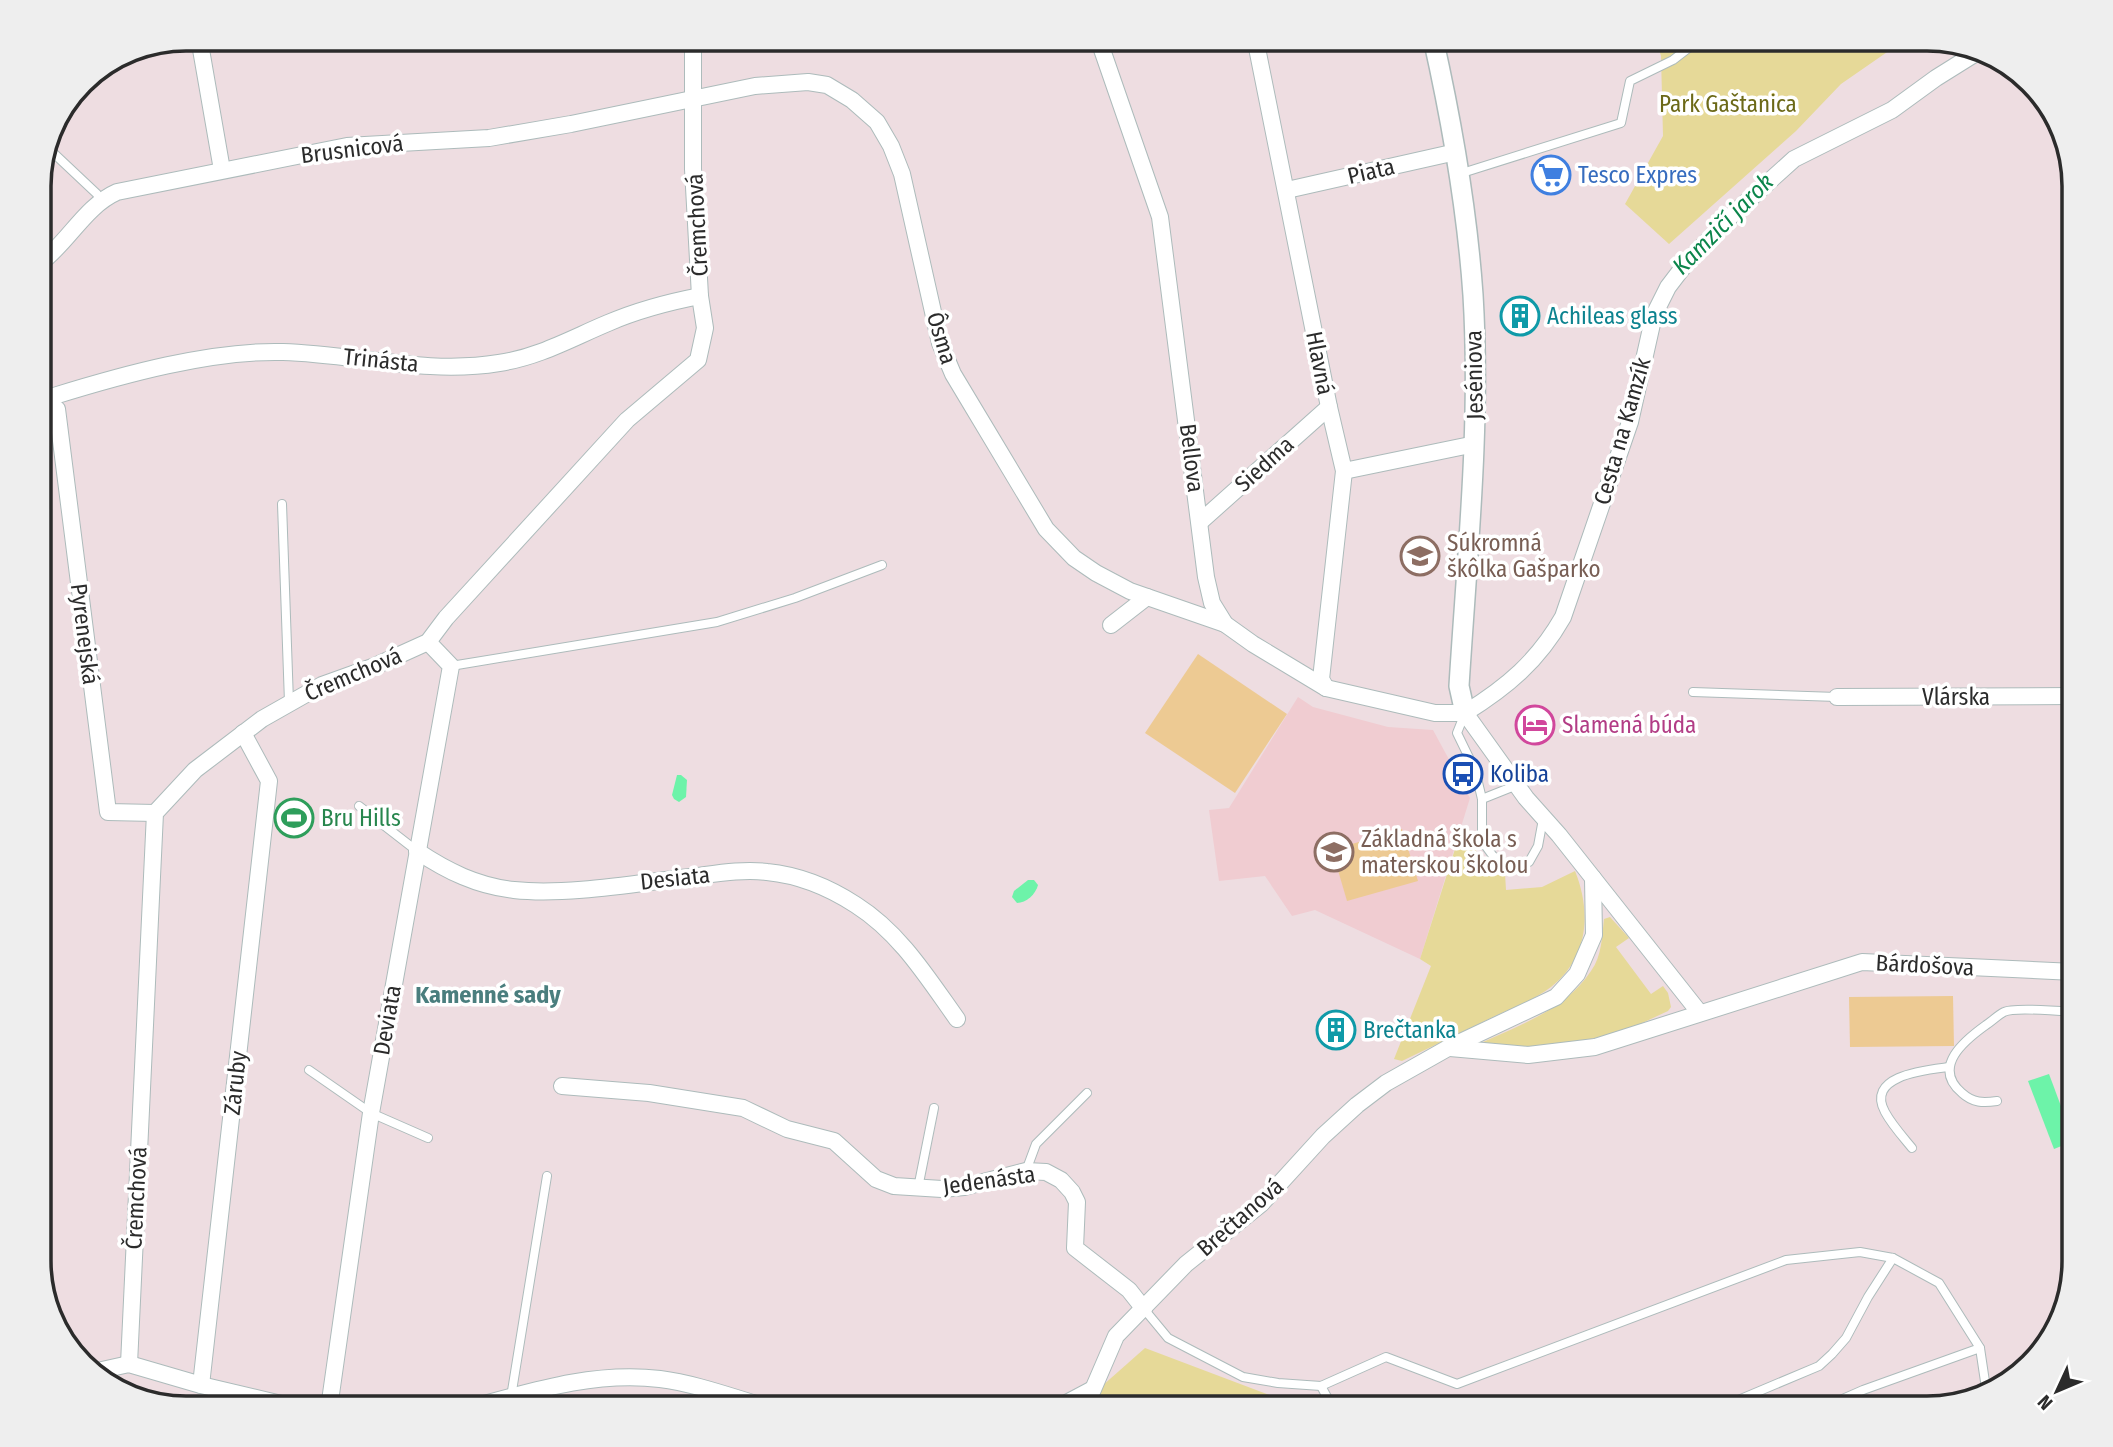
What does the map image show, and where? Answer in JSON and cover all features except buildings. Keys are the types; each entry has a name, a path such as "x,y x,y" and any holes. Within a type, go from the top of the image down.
{"street":[{"path":"201,51 222,170"},
{"name":"Čremchová","path":"129,1364 155,813 195,770 289,702 322,685 375,666 428,642 446,618 627,420 698,360 705,328 700,296 693,169 693,51"},
{"name":"Bellova","path":"1103,51 1160,217 1208,590 1225,624 1253,645 1326,688 1435,713 1465,713"},
{"name":"Hlavná","path":"1258,51 1329,407 1345,471 1321,679 1326,688"},
{"name":"Jeséniova","path":"1436,51 1456,152 1473,296 1475,444 1458,686 1465,713"},
{"name":"Cesta na Kamzík","path":"1465,713 1500,690 1530,664 1551,638 1563,617 1630,422 1654,315 1668,287 1684,266 1732,215 1794,159 1892,110 1969,57"},
{"name":"Ôsma","path":"694,99 755,86 807,82 827,86 852,100 877,122 891,146 902,174 940,343 953,373 1046,528 1074,558 1096,573 1130,591 1225,624"},
{"name":"Brusnicová","path":"51,254 101,201 117,192 347,146 489,138 694,99"},
{"name":"Piata","path":"1287,190 1456,152"},
{"name":"Trinásta","path":"55,402 162,368 221,357 280,352 330,355 376,363 461,367 500,363 539,353 640,310 700,296"},
{"name":"Pyrenejská","path":"55,402 108,812 155,813"},
{"name":"Siedma","path":"1200,522 1329,407"},
{"path":"1345,471 1475,444"},
{"path":"1111,625 1147,597"},
{"path":"428,642 451,666"},
{"name":"Deviata","path":"331,1396 371,1113 451,666"},
{"name":"Vlárska","path":"1837,697 2062,696"},
{"path":"1448,1048 1528,1055 1595,1047 1699,1012 1559,835 1543,819 1465,713"},
{"name":"Záruby","path":"201,1385 269,781 243,733"},
{"name":"Desiata","path":"417,851 443,869 466,879 514,890 563,890 719,874 767,872 812,883 856,905 882,925 905,947 957,1018"},
{"name":"Brečtanová","path":"1091,1390 1116,1336 1186,1264 1261,1204 1323,1136 1357,1105 1386,1083 1448,1048 1556,997 1577,974 1594,935 1593,878"},
{"name":"Bárdošova","path":"1699,1012 1862,962 2062,971"},
{"name":"Jedenásta","path":"562,1086 649,1093 743,1108 787,1129 834,1141 876,1179 894,1186 964,1187 1026,1171 1041,1171 1052,1175 1070,1188 1077,1209 1074,1248 1129,1290 1144,1309"},
{"path":"105,1369 129,1364 245,1396"},
{"path":"516,1396 575,1381 629,1377 661,1379 728,1396"},
{"path":"1080,1396 1091,1390"},
{"path":"1089,1396 1091,1390"}],"lane":[{"path":"1459,174 1621,123 1630,81 1684,51"},
{"path":"54,154 101,201"},
{"path":"282,504 289,702"},
{"path":"451,666 717,622 795,598 882,565"},
{"path":"1693,692 1837,697"},
{"path":"1465,713 1457,733 1475,770 1482,799 1482,841 1493,856 1510,866 1529,862 1538,846 1543,819"},
{"path":"1482,799 1517,785"},
{"name":"Desiata","path":"359,806 417,851"},
{"path":"1997,1101 1982,1104 1959,1091 1949,1067 1960,1047 2006,1010 2062,1012"},
{"path":"1912,1148 1885,1112 1881,1101 1882,1091 1893,1081 1913,1072 1949,1067"},
{"path":"309,1070 371,1113 428,1138"},
{"path":"1026,1171 1036,1144 1087,1093"},
{"path":"918,1188 934,1108"},
{"path":"512,1396 547,1176"},
{"path":"1144,1309 1168,1338 1243,1377 1321,1386 1386,1357 1457,1384 1786,1260 1860,1252 1893,1258 1939,1283 1980,1348 1985,1383"},
{"path":"1748,1396 1819,1366 1832,1354 1846,1338 1893,1258"},
{"path":"1850,1396 1980,1348"},
{"path":"1321,1386 1326,1396"}],"shaded area":[{"path":"1198,654 1287,714 1235,793 1145,733"},
{"name":"Základná škola s materskou školou","path":"1298,697 1313,707 1388,727 1433,730 1470,798 1420,959 1315,910 1292,916 1265,876 1219,881 1209,810 1229,808"},
{"path":"677,775 687,780 686,797 679,802 672,795"},
{"path":"1402,829 1418,881 1347,901 1332,850"},
{"path":"1028,880 1034,880 1037,888 1027,900 1017,903 1012,897 1014,891"},
{"path":"1953,996 1954,1046 1850,1047 1849,997"},
{"path":"2049,1074 2062,1109 2062,1146 2054,1149 2028,1081"}],"green space":[{"name":"Park Gaštanica","path":"1660,51 1889,51 1841,84 1796,131 1669,244 1625,204 1663,136"},
{"path":"1462,827 1469,829 1479,859 1505,873 1506,890 1542,887 1575,871 1584,903 1585,919 1579,949 1573,963 1563,975 1537,996 1402,1061 1394,1059 1431,966 1420,959"},
{"path":"1610,917 1629,938 1616,947 1651,994 1663,986 1668,993 1671,1007 1668,1011 1625,1031 1560,1046 1470,1048 1520,1026 1567,998 1591,971 1601,946 1604,919"},
{"path":"1145,1348 1272,1396 1091,1396"}],"place":[{"name":"Tesco Expres","path":"1551,175"},
{"name":"Achileas glass","path":"1520,316"},
{"name":"Súkromná škôlka Gašparko","path":"1420,556"},
{"name":"Slamená búda","path":"1535,725"},
{"name":"Koliba","path":"1463,774"},
{"name":"Bru Hills","path":"294,818"},
{"name":"Základná škola s materskou školou","path":"1334,852"},
{"name":"Brečtanka","path":"1336,1030"}],"district":[{"name":"Kamenné sady","path":"488,995"}],"water label":[{"name":"Kamzičí jarok","path":"1723,224"}]}
